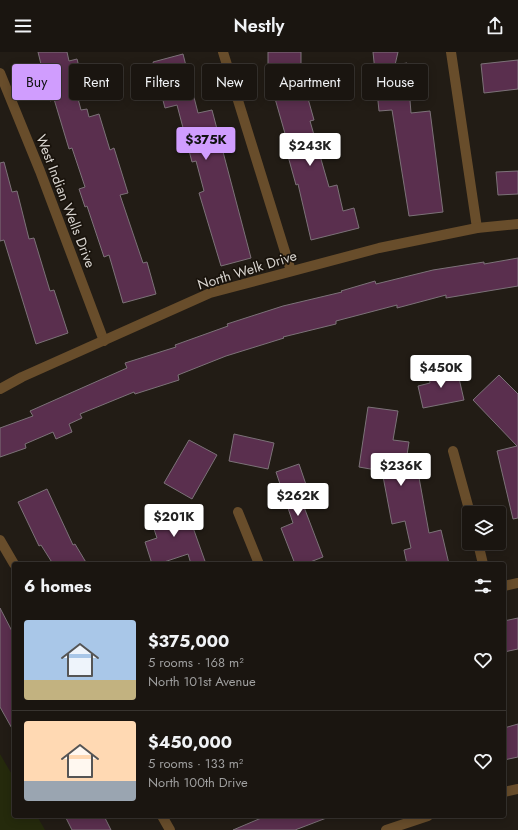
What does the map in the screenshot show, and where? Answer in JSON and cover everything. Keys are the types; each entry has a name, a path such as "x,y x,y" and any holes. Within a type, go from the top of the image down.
{"street":[{"path":"223,52 291,271"},
{"path":"451,52 477,228"},
{"name":"West Indian Wells Drive","path":"0,73 40,171 104,341"},
{"name":"North Welk Drive","path":"0,389 22,377 210,293 379,248 477,228 518,224"},
{"path":"453,451 468,506"},
{"path":"238,512 258,562"},
{"path":"0,540 13,562"},
{"path":"480,550 483,562"},
{"path":"506,586 518,584"},
{"path":"506,792 518,789"},
{"path":"163,818 170,830"},
{"path":"386,830 422,818"}],"green space":[{"path":"0,754 12,775 12,818 38,818 45,830 0,830"}],"building":[{"path":"38,52 67,52 69,61 77,59 78,64 69,64 69,100 78,100 81,110 87,109 89,117 99,114 110,150 114,148 128,193 120,195 143,263 147,262 156,294 123,303 109,255 104,257 87,206 85,207 79,189 85,187 72,148 69,149 54,100 61,100 61,64 41,64"},
{"path":"268,52 301,52 301,64 268,64"},
{"path":"373,52 398,52 395,64 374,64"},
{"path":"183,54 186,64 154,64 153,62"},
{"path":"518,60 518,89 484,93 481,64"},
{"path":"194,97 198,113 212,110 251,258 221,266 199,193 204,191 196,161 192,162 177,105 165,108 163,100 194,100"},
{"path":"275,100 308,100 314,120 310,121 329,187 337,185 343,211 354,208 359,228 311,240 298,184 296,185 283,138 286,137"},
{"path":"378,100 410,100 411,113 430,111 443,212 409,216 392,110 379,111"},
{"path":"4,162 12,192 17,191 29,239 34,238 50,291 54,290 68,333 36,344 4,240 0,241 0,163"},
{"path":"518,171 518,194 498,195 496,172"},
{"path":"518,258 518,286 446,298 446,295 397,308 397,305 336,321 336,324 283,337 284,338 226,356 178,375 179,380 135,394 134,392 80,414 82,418 69,424 72,432 56,439 53,432 25,444 26,448 0,457 0,428 33,416 30,411 127,368 125,363 176,347 175,345 228,326 227,324 283,306 342,292 341,291 375,281 376,284 433,270"},
{"path":"444,368 446,377 458,374 464,400 423,408 418,386 430,383 428,372"},
{"path":"499,375 518,394 518,518 513,519 497,451 517,446 473,400"},
{"path":"368,407 398,411 393,440 409,442 404,475 418,472 429,533 441,530 449,562 407,562 404,550 411,548 405,521 392,524 382,471 359,467"},
{"path":"234,434 274,443 268,469 229,461"},
{"path":"189,440 217,455 192,499 164,483"},
{"path":"299,464 313,505 304,507 323,557 310,562 294,562 281,528 293,523 276,472"},
{"path":"47,489 73,545 75,544 86,562 52,562 41,545 39,546 18,502"},
{"path":"185,505 205,562 190,562 188,554 164,562 151,562 145,542 157,538 150,517"},
{"path":"0,608 12,631 12,728 0,707"},
{"path":"518,618 518,649 506,652 506,621"},
{"path":"518,724 518,757 506,760 506,727"},
{"path":"66,818 105,818 111,830 72,830"},
{"path":"261,818 326,818 295,830 233,830"}]}
